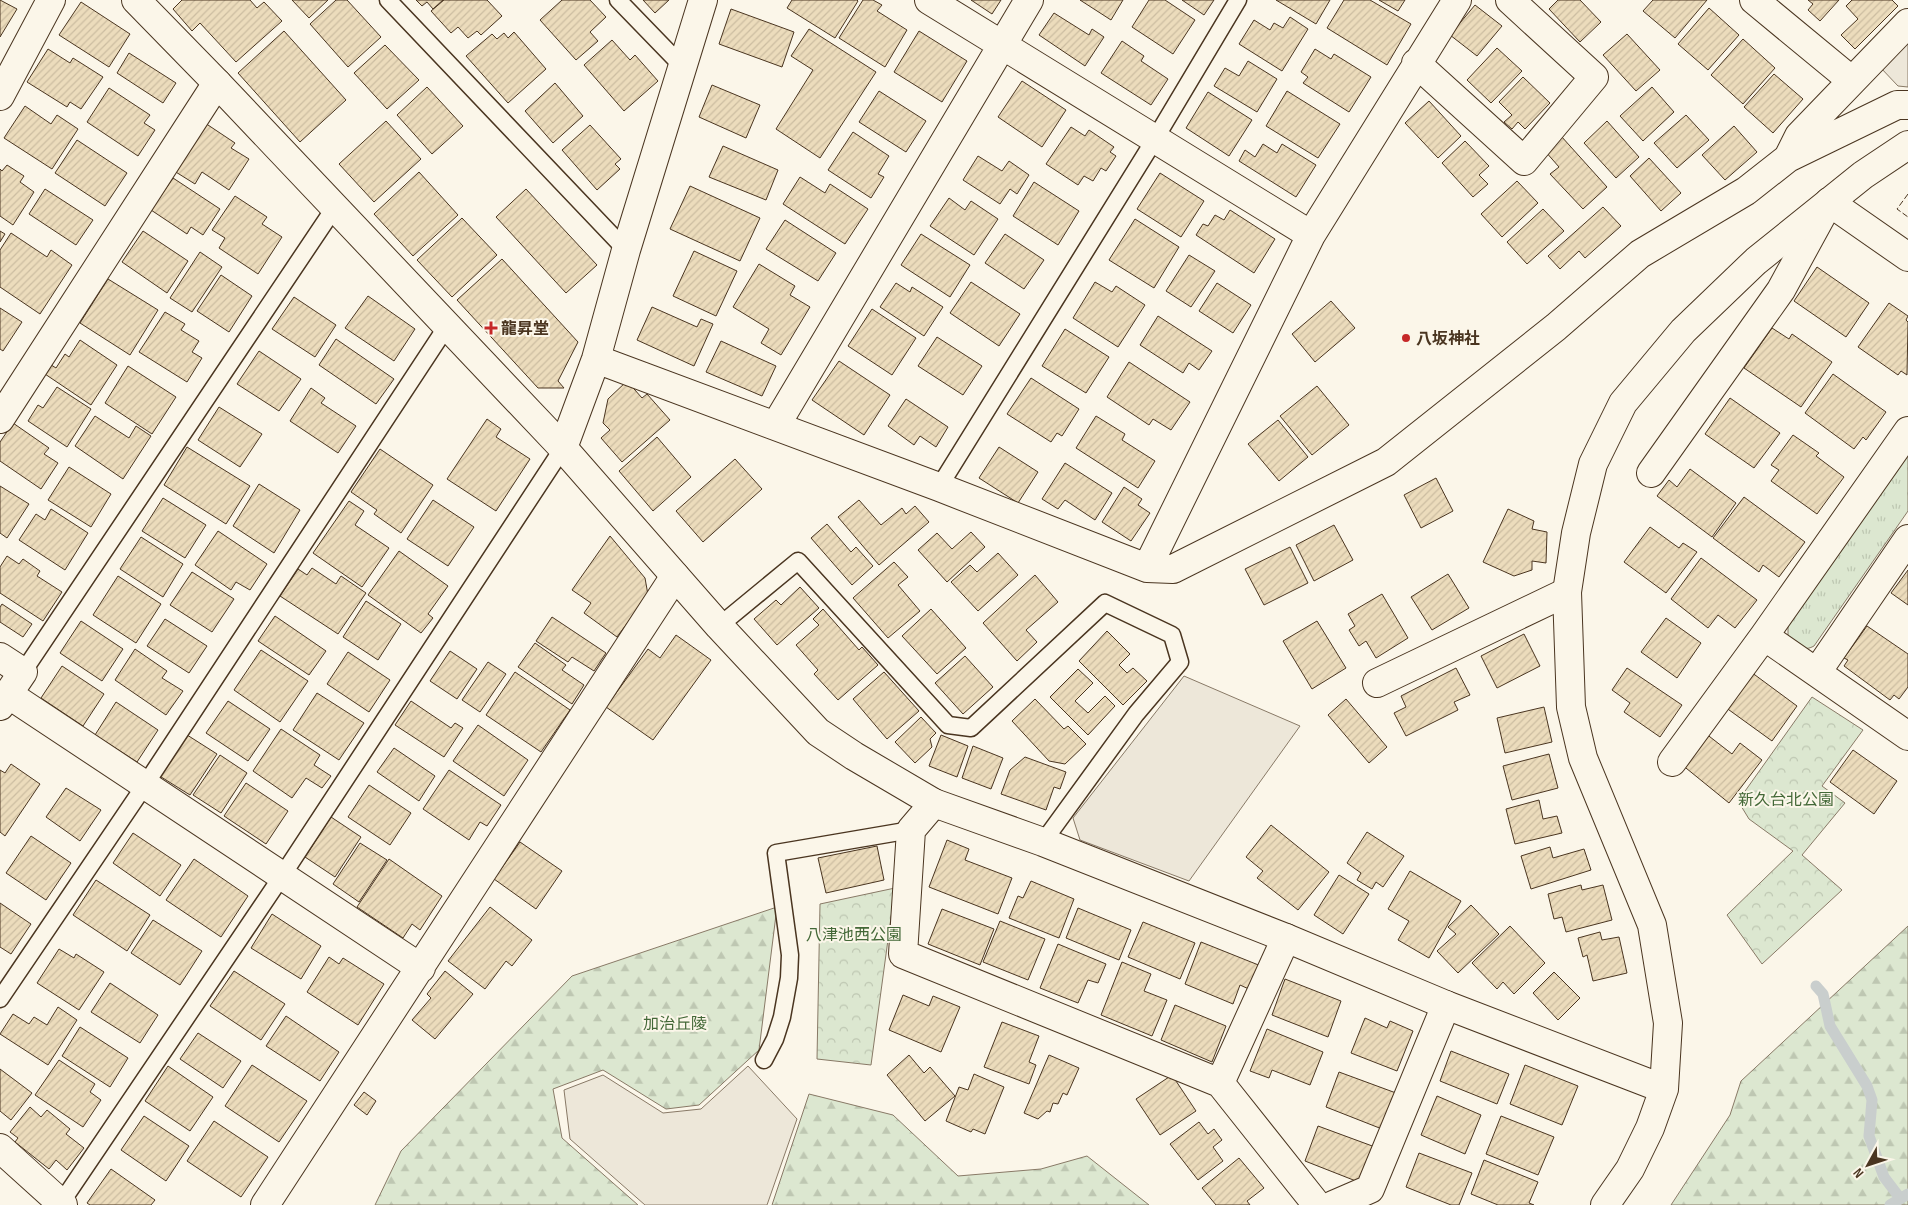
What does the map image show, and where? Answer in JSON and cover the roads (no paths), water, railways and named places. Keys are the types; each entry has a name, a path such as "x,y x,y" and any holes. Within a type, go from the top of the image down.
{"street":[{"path":"0,96 51,0"},
{"path":"136,0 563,448 719,626 818,732 854,756 934,803 1043,842 1286,938 1446,1005 1664,1089"},
{"path":"563,448 596,359 626,250 703,0"},
{"path":"929,0 1311,235"},
{"path":"776,425 1029,0"},
{"path":"1147,568 1311,235 1416,63 1457,0"},
{"path":"1416,63 1524,161 1594,76 1510,0"},
{"path":"1754,0 1851,80"},
{"path":"1788,158 1799,136 1908,23"},
{"path":"0,419 217,83"},
{"path":"596,359 939,486 1147,568 1173,569 1386,462 1556,327 1640,254 1746,191 1788,158 1897,105 1908,105"},
{"path":"1606,1205 1630,1169 1650,1128 1664,1089 1668,1023 1652,925 1583,758 1575,731 1571,707 1567,592 1576,533 1593,464 1623,403 1683,331 1756,261 1863,175 1908,145"},
{"path":"1829,202 1908,257"},
{"path":"1651,473 1781,290 1829,202"},
{"path":"1672,762 1764,636 1908,431"},
{"path":"1817,672 1908,540"},
{"path":"264,1205 676,576"},
{"path":"1377,683 1567,592"},
{"path":"1764,636 1908,736"},
{"path":"0,657 10,691 145,784 421,968"},
{"path":"934,803 911,830 904,954 1220,1083 1316,1205"},
{"path":"1220,1083 1286,938"},
{"path":"1333,1205 1370,1189 1446,1005"},
{"path":"0,1148 62,1204"}],"lane":[{"path":"388,0 626,250"},
{"path":"618,0 682,66"},
{"path":"939,486 1156,139 1238,0"},
{"path":"10,691 335,207"},
{"path":"0,999 145,784 447,326"},
{"path":"62,1204 282,876 563,448"},
{"path":"719,626 798,561 948,725 971,728 1105,604 1172,635 1180,662 1136,714 1043,842"},
{"path":"764,1060 775,1039 780,1024 789,978 790,954 776,852 911,830"}],"waterway":[{"path":"1816,986 1823,994 1830,1026 1867,1086 1872,1100 1869,1136 1884,1177 1900,1198"},
{"path":"1890,1205 1908,1194"}],"place":[{"name":"龍昇堂","path":"491,328"},
{"name":"八坂神社","path":"1406,338"}],"park label":[{"name":"新久台北公園","path":"1786,799"},
{"name":"八津池西公園","path":"854,934"},
{"name":"加治丘陵","path":"675,1023"}]}
